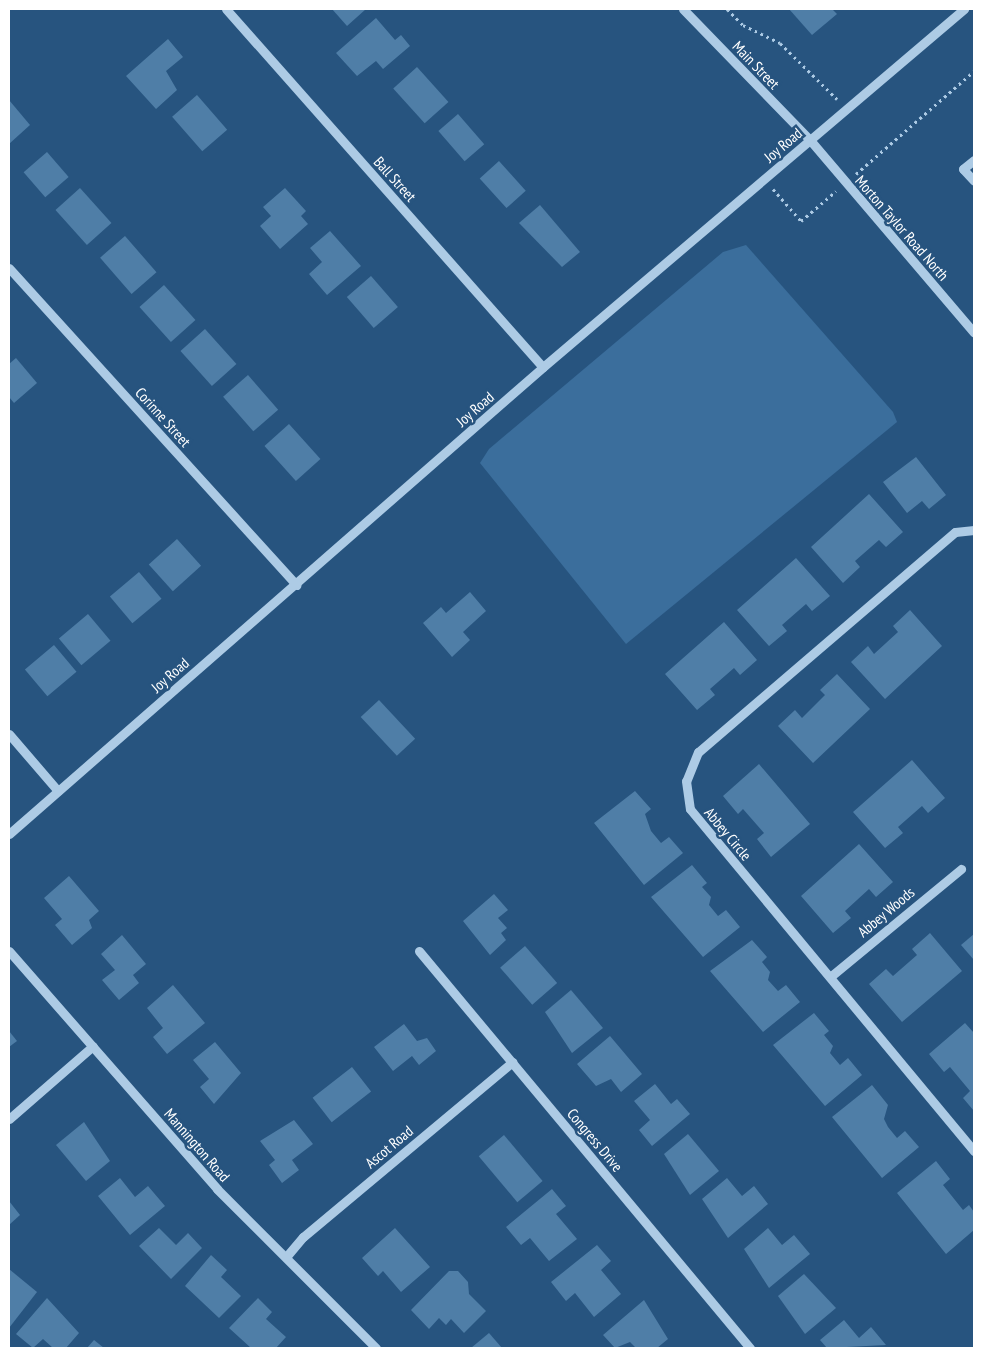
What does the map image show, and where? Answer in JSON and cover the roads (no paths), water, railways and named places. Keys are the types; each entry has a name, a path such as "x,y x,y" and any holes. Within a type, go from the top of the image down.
{"street":[{"name":"Ball Street","path":"226,9 544,367"},
{"name":"Main Street","path":"683,9 810,140"},
{"name":"Joy Road","path":"9,834 544,367 964,9"},
{"name":"Morton Taylor Road North","path":"810,140 974,333"},
{"path":"974,160 964,169 974,181"},
{"name":"Corinne Street","path":"9,268 296,585"},
{"name":"Abbey Circle","path":"974,530 955,532 698,752 686,780 690,809 974,1151"},
{"path":"9,734 58,791"},
{"name":"Abbey Woods","path":"830,977 960,869"},
{"name":"Congress Drive","path":"419,950 750,1348"},
{"name":"Mannington Road","path":"9,951 217,1189 376,1348"},
{"path":"9,1119 92,1046"},
{"name":"Ascot Road","path":"286,1257 303,1237 512,1062"}]}
